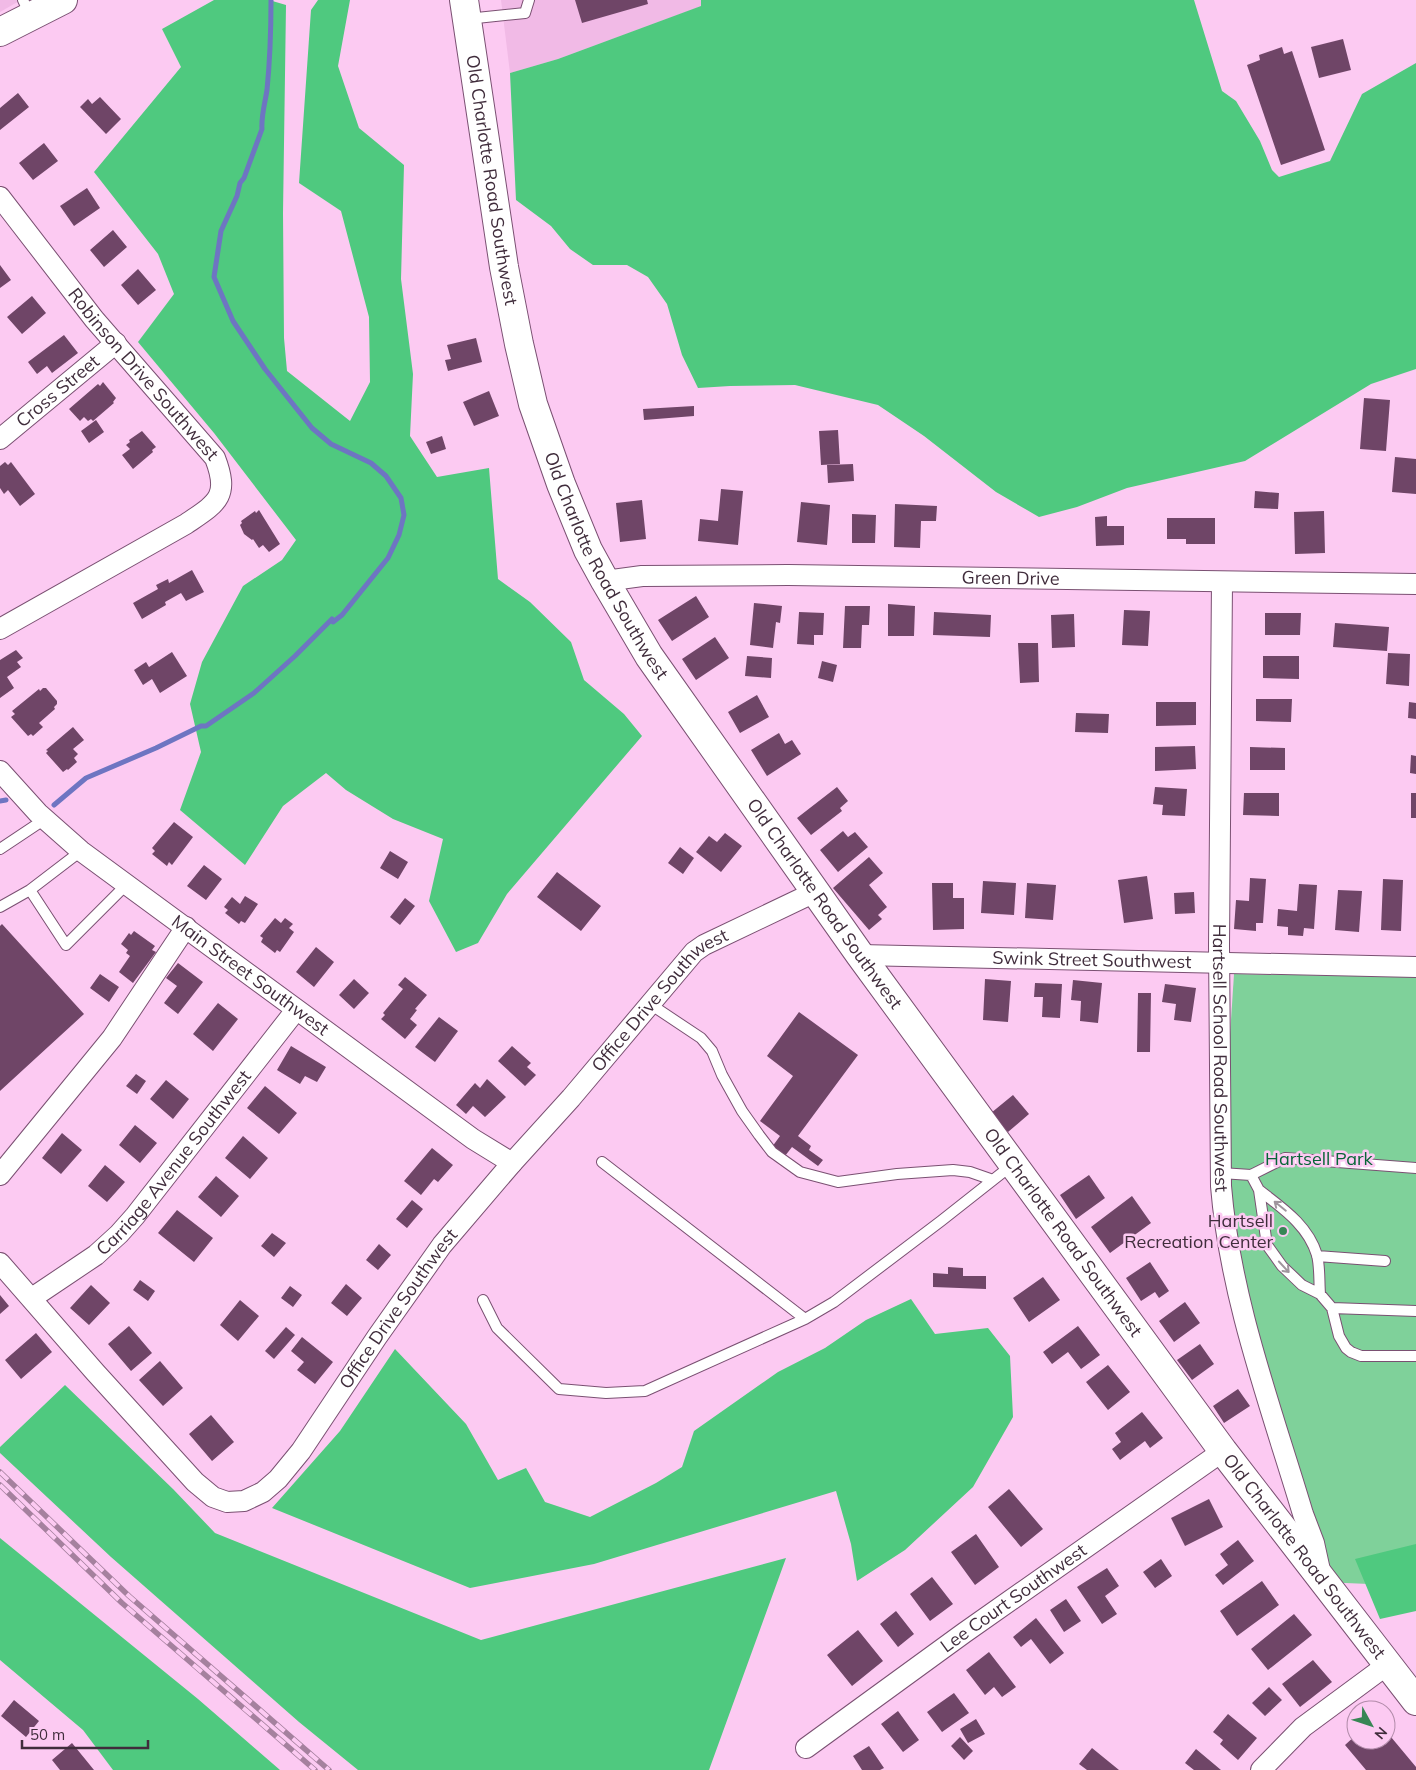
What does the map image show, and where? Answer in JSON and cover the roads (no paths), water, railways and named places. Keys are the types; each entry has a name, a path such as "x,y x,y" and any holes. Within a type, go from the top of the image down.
{"main road":[{"path":"0,32 27,8 63,0"},
{"name":"Old Charlotte Road Southwest","path":"465,10 504,267 533,404 571,509 588,550 605,581 649,656 860,955 1003,1172 1416,1701"}],"street":[{"name":"Robinson Drive Southwest","path":"0,197 94,320 215,458 222,476 221,494 210,508 186,524 0,629"},
{"name":"Cross Street","path":"0,439 116,343"},
{"name":"Green Drive","path":"605,581 642,576 788,575 1416,584"},
{"name":"Hartsell School Road Southwest","path":"1222,582 1220,962 1221,1173 1224,1220 1234,1278 1246,1324 1302,1514 1314,1543 1322,1582"},
{"name":"Main Street Southwest","path":"0,772 45,819 80,851 473,1139 512,1163"},
{"name":"Office Drive Southwest","path":"0,1263 95,1372 195,1482 213,1497 227,1502 244,1501 263,1492 278,1479 301,1451 377,1337 442,1245 571,1098 694,952 704,945 815,892"},
{"path":"0,1175 112,1038 186,927"},
{"name":"Swink Street Southwest","path":"860,955 1416,967"},
{"name":"Carriage Avenue Southwest","path":"32,1298 96,1255 119,1234 296,1010"},
{"name":"Lee Court Southwest","path":"806,1748 964,1633 1222,1451"},
{"path":"1261,1770 1303,1727 1387,1665"}],"lane":[{"path":"465,10 526,13 529,0"},
{"path":"0,848 45,819"},
{"path":"0,907 30,890 80,851"},
{"path":"30,890 66,945 127,884"},
{"path":"650,1004 701,1038 712,1050 722,1075 758,1135 772,1152 800,1172 838,1182 906,1173 953,1170 1003,1172"},
{"path":"1221,1173 1251,1175 1285,1158 1416,1168"},
{"path":"602,1162 805,1319"},
{"path":"483,1300 497,1328 559,1389 606,1393 645,1391 805,1319 834,1302 1003,1172"},
{"path":"1251,1175 1259,1190 1268,1244 1274,1257 1302,1285 1320,1294 1332,1308 1343,1344 1351,1352 1361,1356 1416,1356"},
{"path":"1259,1190 1293,1217 1310,1236 1317,1256 1320,1294"},
{"path":"1317,1256 1385,1261"},
{"path":"1332,1308 1416,1311"}],"waterway":[{"path":"54,805 86,778 156,748 201,726 206,726 254,693 332,619 333,622 342,615 388,558 399,535 404,515 401,498 386,476 371,463 331,444 312,428 265,369 233,321 214,277 221,231 237,196 240,183 244,178 262,129 269,68 271,0"},
{"path":"0,801 6,800"}],"railway":[{"path":"0,1472 129,1596 329,1770"},
{"path":"0,1485 122,1603 315,1770"}],"place":[{"name":"Hartsell Recreation Center","path":"1283,1231"}],"park label":[{"name":"Hartsell Park","path":"1319,1159"}]}
